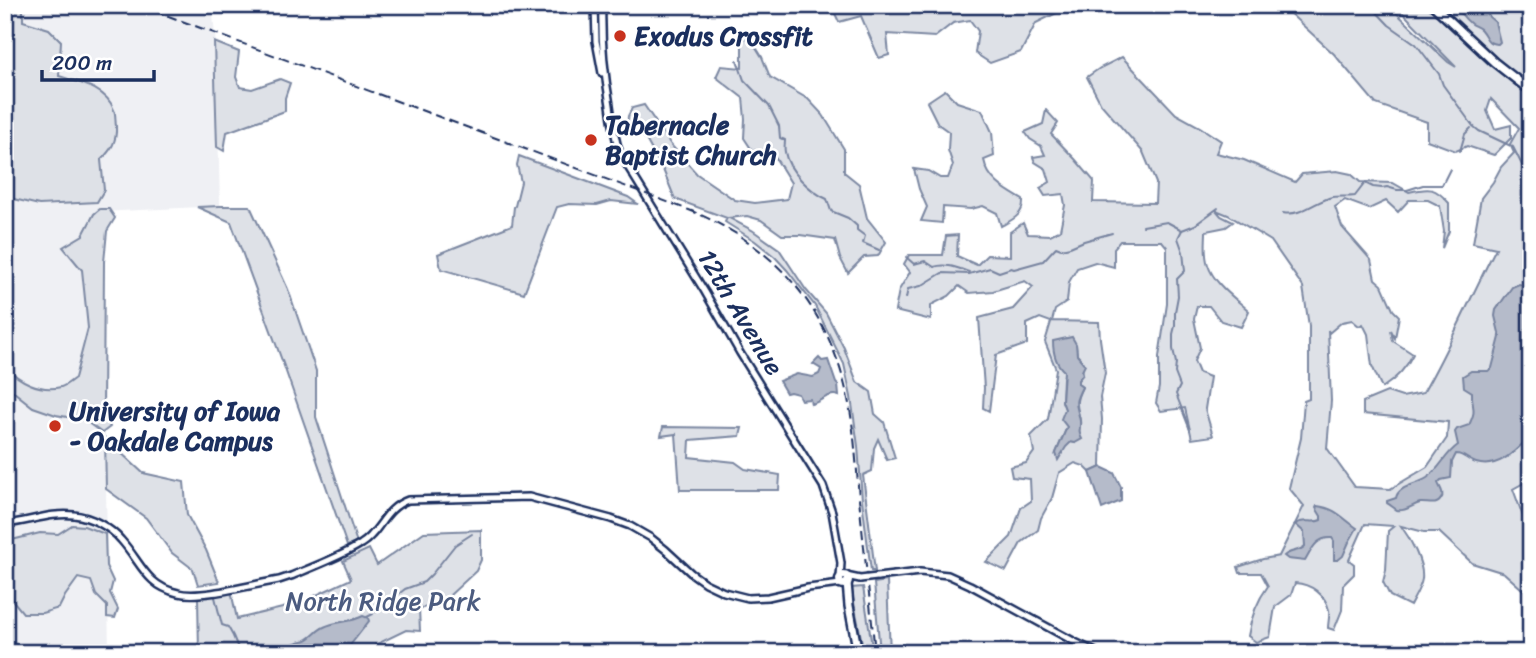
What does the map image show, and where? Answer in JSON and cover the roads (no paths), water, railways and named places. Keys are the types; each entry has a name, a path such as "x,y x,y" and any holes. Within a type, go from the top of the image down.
{"main road":[{"path":"1433,5 1494,62 1531,91"},
{"name":"12th Avenue","path":"843,580 858,653"}],"street":[{"name":"12th Avenue","path":"596,5 597,51 606,83"},
{"name":"12th Avenue","path":"602,5 606,83 615,137 624,162 819,479 832,512 843,580"},
{"path":"5,524 59,515 87,518 118,536 154,582 176,593 192,595 291,576 363,544 389,512 408,500 529,497 635,528 659,544 705,583 736,596 768,597 843,580 920,572 947,575 1098,653"}],"water":[{"path":"1484,5 1489,17 1495,22 1500,42 1498,44 1489,41 1480,29 1464,18 1457,6"},
{"path":"1519,284 1531,292 1531,436 1507,457 1492,464 1476,463 1456,454 1452,462 1451,478 1438,483 1442,491 1439,501 1397,510 1387,501 1396,498 1404,488 1432,474 1458,445 1455,432 1457,429 1469,425 1474,411 1472,392 1464,387 1463,376 1471,371 1488,371 1492,368 1500,337 1496,310 1512,287"},
{"path":"1072,337 1077,355 1085,365 1078,380 1082,387 1076,402 1082,439 1071,442 1058,460 1056,453 1067,427 1061,419 1065,409 1062,401 1064,371 1055,358 1053,341"},
{"path":"819,358 822,361 828,360 838,385 839,396 828,396 811,404 810,399 801,400 798,394 786,393 779,381 797,374 813,377 819,374 821,369 813,364"},
{"path":"1101,467 1114,473 1121,487 1121,501 1102,509 1090,472"},
{"path":"1317,506 1334,511 1357,528 1343,556 1334,560 1334,541 1327,538 1315,545 1305,561 1288,559 1284,556 1305,546 1304,532 1295,524 1321,520"},
{"path":"363,616 369,621 348,648 336,653 281,653 324,627"}],"waterway":[{"path":"1370,5 1389,25 1416,44 1473,126 1513,147 1525,171 1531,170"},
{"path":"737,60 744,80 769,106 779,126 780,138 785,140 787,159 795,173 807,186 827,199 831,211 848,218 857,226 857,230 865,236 863,243 879,250"},
{"path":"1460,151 1465,134 1471,128"},
{"path":"1283,213 1296,213 1332,197 1355,196 1365,183 1373,187 1397,190 1442,185 1450,169"},
{"path":"1143,226 1167,222 1182,230 1195,225 1218,208"},
{"path":"1182,230 1178,238 1185,271 1177,279 1173,349 1175,373 1180,386 1176,394 1190,430"},
{"path":"906,298 908,289 921,286 942,273 969,274 990,268 999,272 1014,269 1043,261 1056,247 1070,247 1112,233"},
{"path":"906,257 914,264 925,261 934,267 947,266 969,272"},
{"path":"376,612 405,589 424,582 455,545 472,534"},
{"path":"215,597 222,625 228,627 240,653"},
{"path":"367,617 373,614"}],"railway":[{"path":"139,5 689,210 743,238 767,256 788,276 806,299 834,352 844,382 854,440 875,653"}],"place":[{"name":"Exodus Crossfit","path":"620,36"},
{"name":"Tabernacle Baptist Church","path":"591,140"},
{"name":"University of Iowa - Oakdale Campus","path":"55,426"}],"park label":[{"name":"North Ridge Park","path":"383,601"}]}
